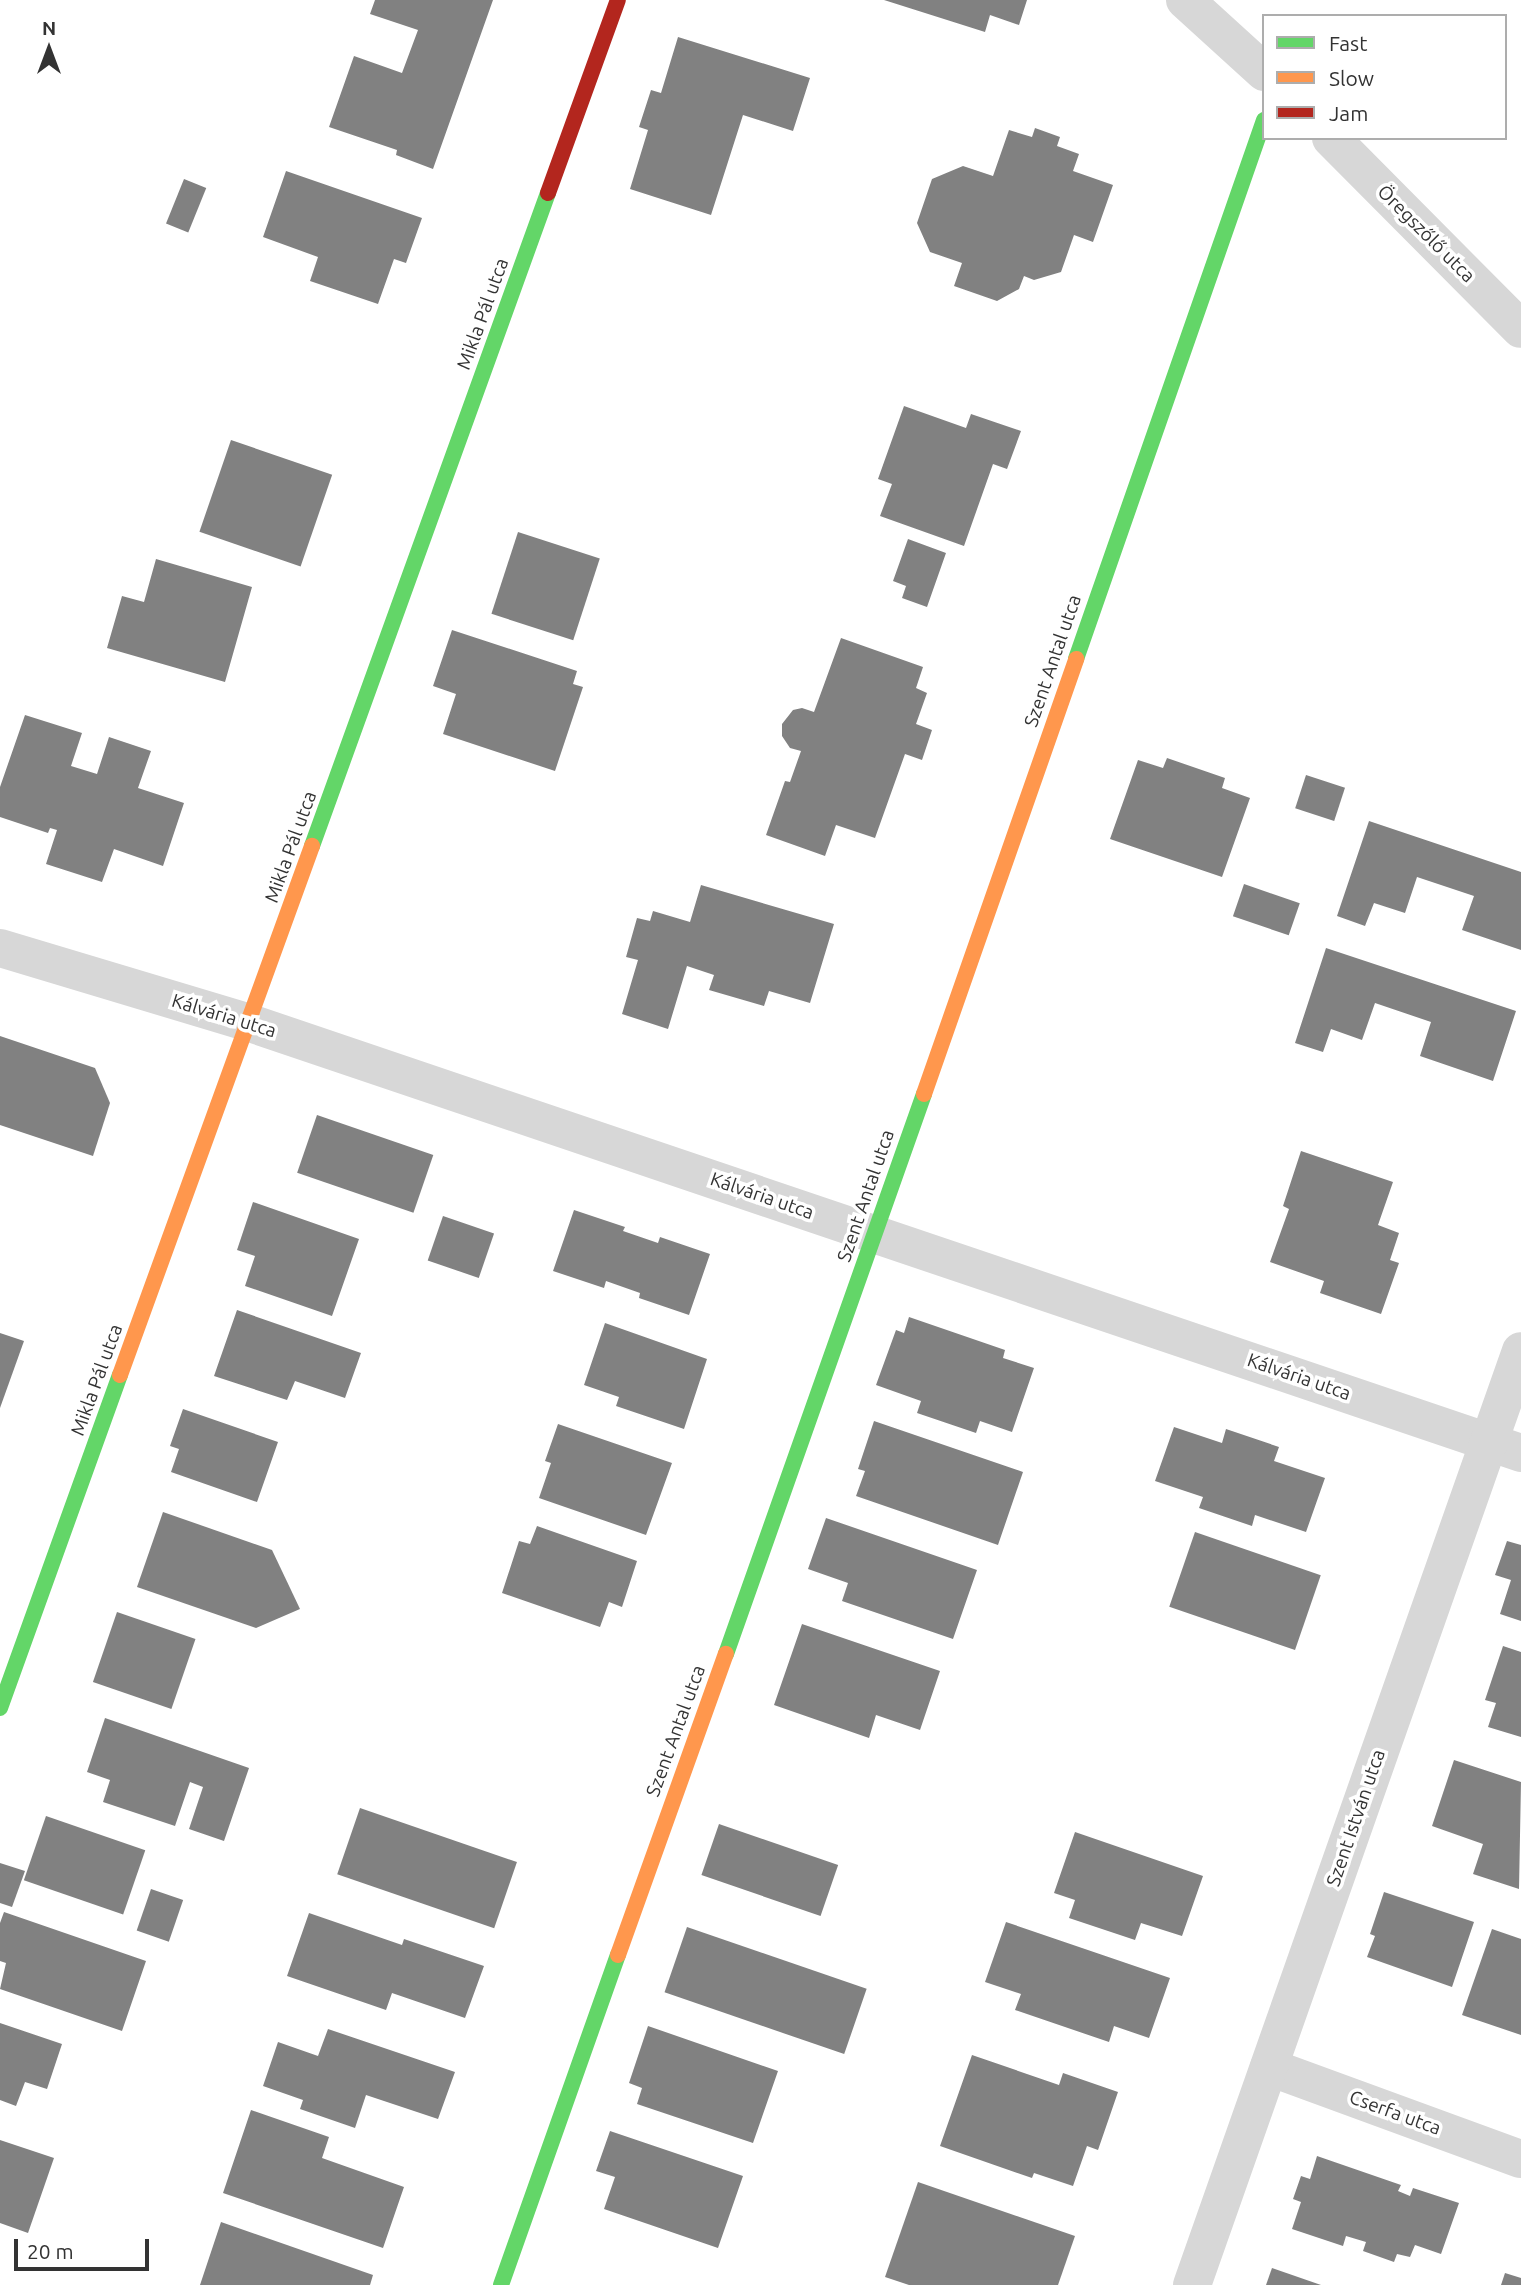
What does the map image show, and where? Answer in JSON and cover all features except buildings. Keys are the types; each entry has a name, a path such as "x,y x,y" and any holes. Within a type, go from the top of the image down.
{"street":[{"name":"Mikla Pál utca","path":"0,1707 250,1023 618,0"},
{"path":"1185,0 1262,70"},
{"name":"Szent Antal utca","path":"501,2285 875,1234 1262,126"},
{"name":"Öregszőlő utca","path":"1333,140 1521,329"},
{"name":"Kálvária utca","path":"0,948 250,1023 1505,1447"},
{"name":"Szent István utca","path":"1192,2285 1269,2067 1505,1447 1521,1351"},
{"name":"Cserfa utca","path":"1269,2067 1521,2159"}],"traffic: fast":[{"path":"1076,659 1262,126"},
{"path":"312,846 548,193"},
{"path":"726,1654 924,1094"},
{"path":"0,1708 120,1375"},
{"path":"501,2285 618,1955"}],"traffic: slow":[{"path":"924,1094 1076,659"},
{"path":"120,1375 312,846"},
{"path":"618,1955 726,1654"}],"traffic: jam":[{"path":"548,193 618,0"}]}
